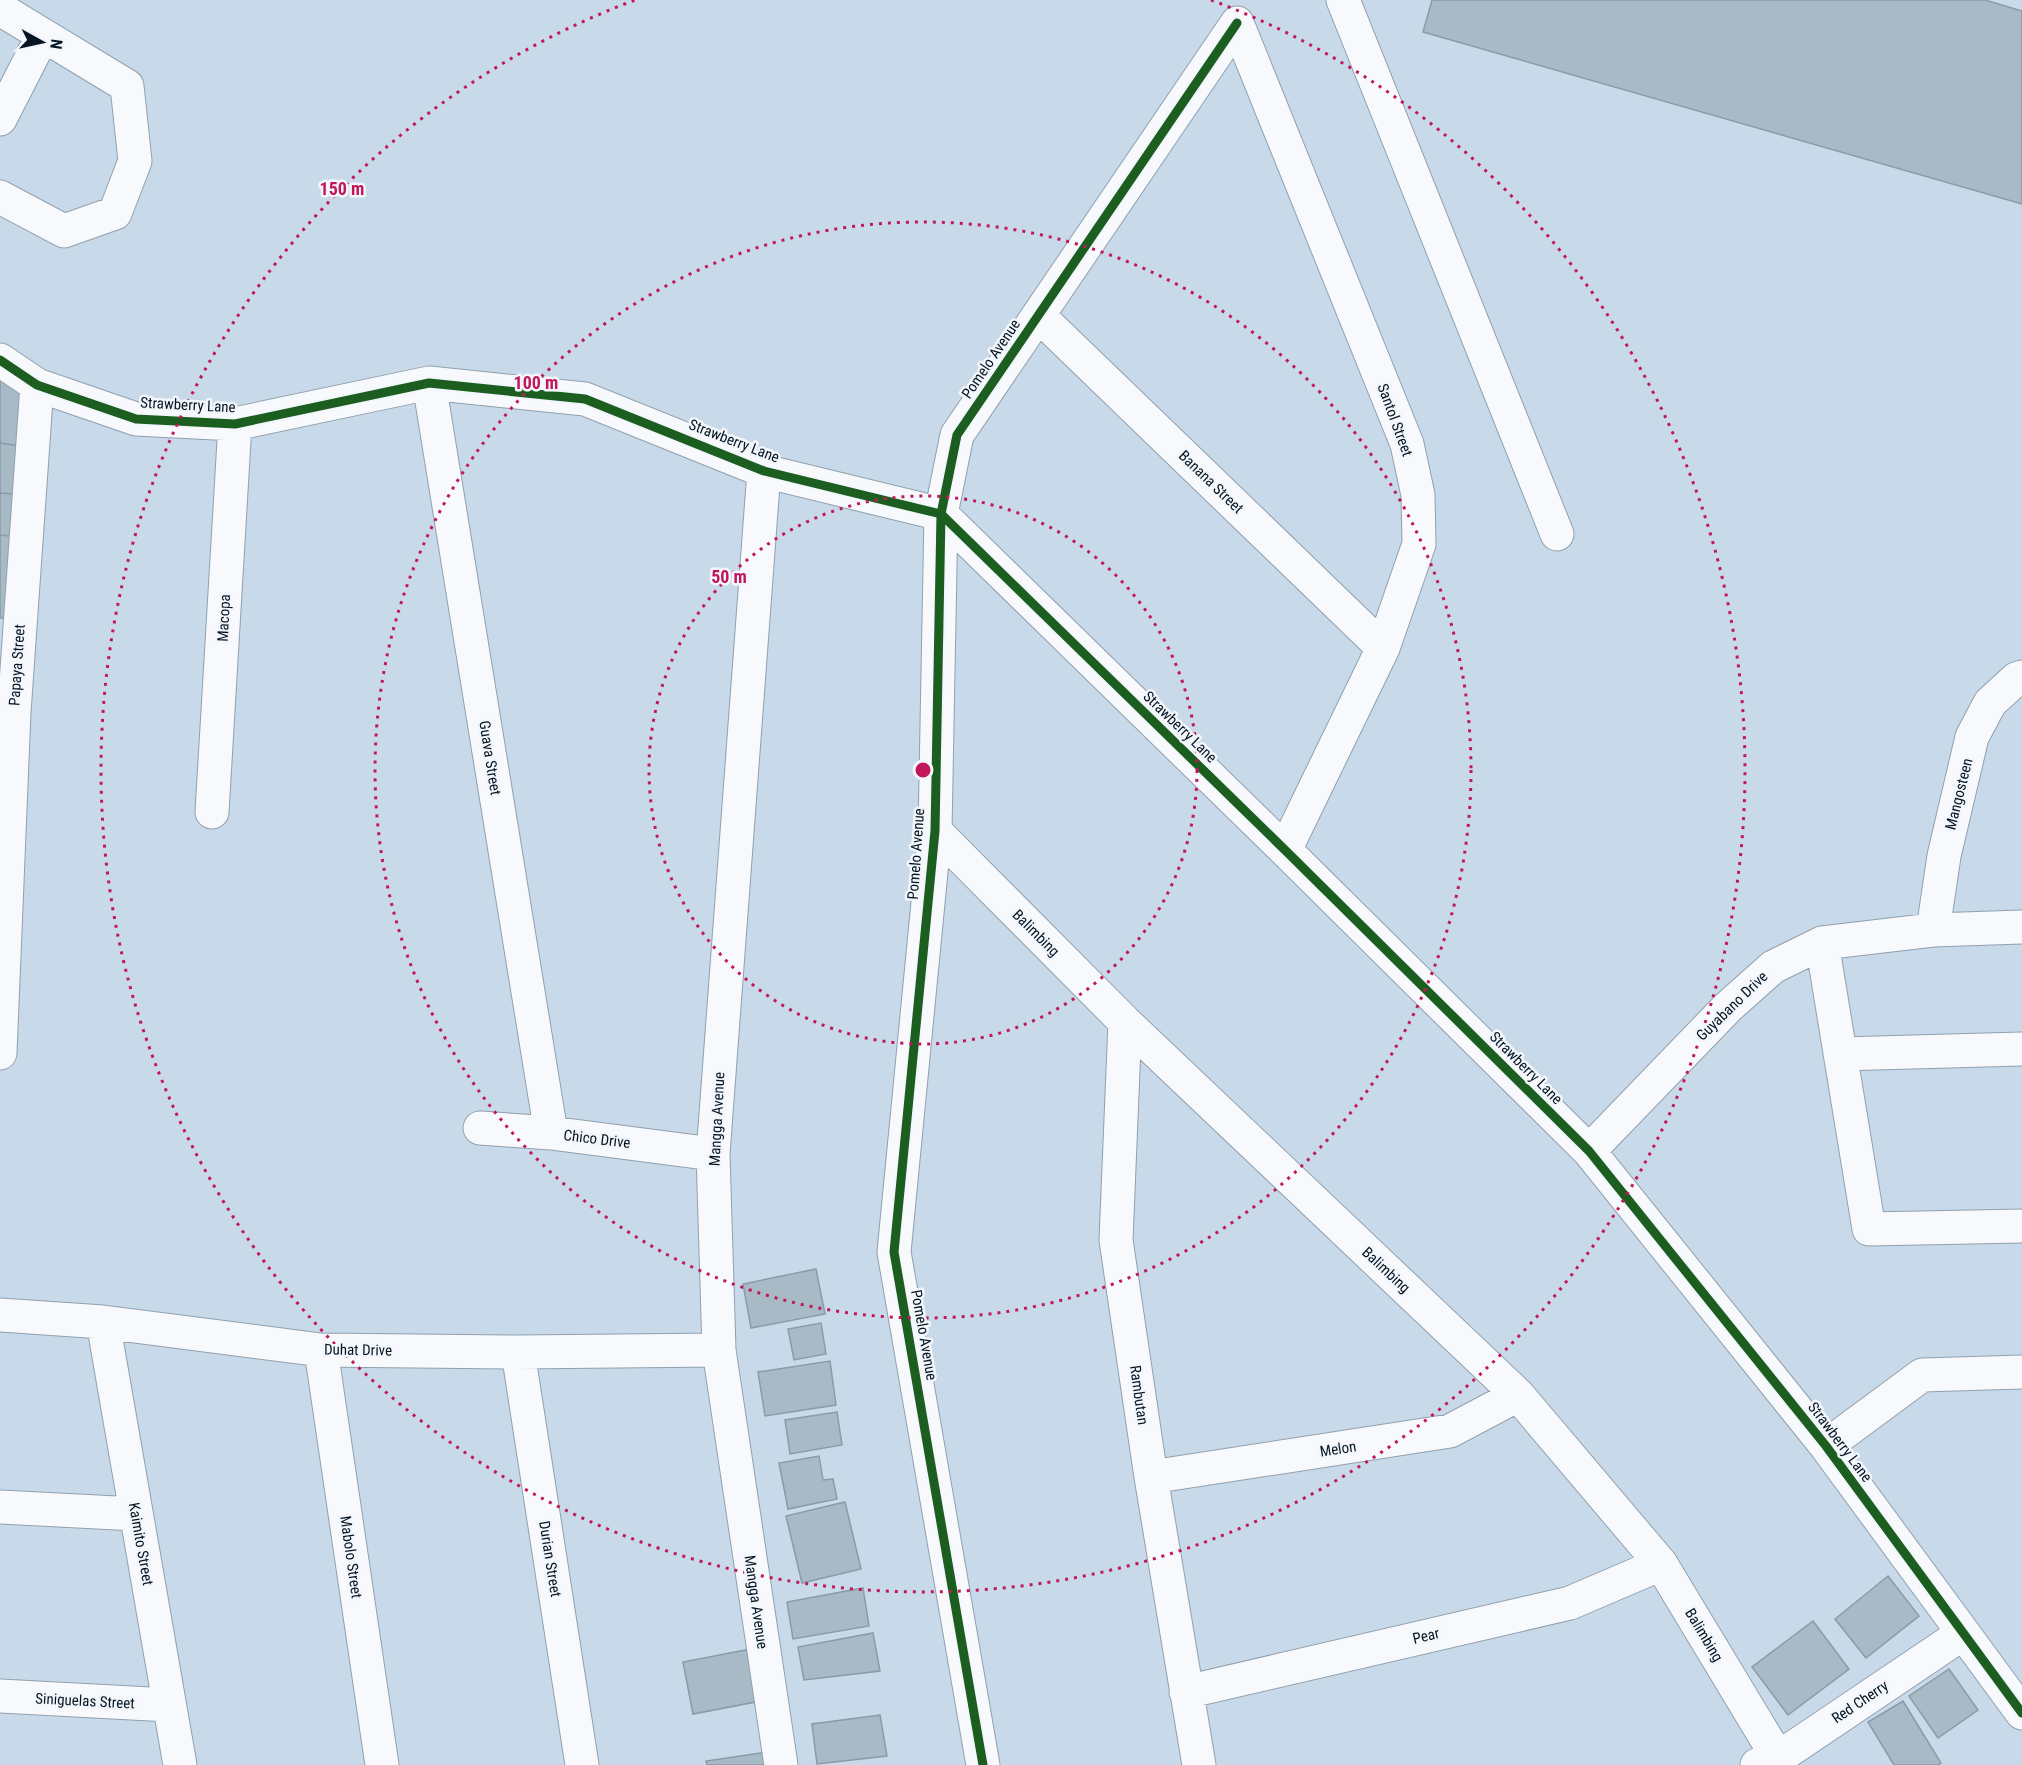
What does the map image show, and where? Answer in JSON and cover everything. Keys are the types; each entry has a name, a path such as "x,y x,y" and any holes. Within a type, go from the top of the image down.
{"street":[{"path":"1343,0 1557,534"},
{"path":"0,9 127,86 135,161 115,213 64,231 0,196"},
{"name":"Pomelo Avenue","path":"984,1765 894,1252 935,831 941,514 957,435 1237,23"},
{"name":"Santol Street","path":"1237,23 1407,444 1418,495 1419,544 1383,648 1285,850"},
{"path":"0,119 43,35"},
{"name":"Banana Street","path":"1039,316 1383,648"},
{"name":"Strawberry Lane","path":"0,360 37,385 136,419 235,424 429,383 585,399 764,471 941,514 1589,1151 1826,1446 2022,1713"},
{"name":"Guava Street","path":"429,383 551,1133"},
{"name":"Papaya Street","path":"0,1053 14,712 37,385"},
{"name":"Macopa","path":"212,812 235,424"},
{"name":"Mangga Avenue","path":"764,471 713,1154 719,1350 781,1765"},
{"name":"Mangosteen","path":"1933,930 1944,856 1972,737 1990,703 2016,679 2022,677"},
{"name":"Balimbing","path":"935,831 1125,1022 1518,1395 1661,1564 1767,1761"},
{"name":"Guyabano Drive","path":"1589,1151 1728,1007 1773,966 1822,943 1933,930 2022,927"},
{"path":"1822,943 1869,1229 2022,1226"},
{"name":"Rambutan","path":"1125,1022 1116,1240 1150,1478 1199,1765"},
{"path":"1840,1054 2022,1049"},
{"name":"Chico Drive","path":"480,1128 551,1133 713,1154"},
{"name":"Duhat Drive","path":"0,1315 103,1322 321,1350 518,1352 719,1350"},
{"name":"Kaimito Street","path":"103,1322 180,1765"},
{"name":"Mabolo Street","path":"321,1350 382,1765"},
{"name":"Durian Street","path":"518,1352 582,1765"},
{"path":"1826,1446 1922,1376 2022,1372"},
{"name":"Melon","path":"1150,1478 1450,1431 1518,1395"},
{"path":"0,1507 136,1514"},
{"name":"Pear","path":"1186,1692 1570,1603 1661,1564"},
{"name":"Red Cherry","path":"1767,1761 1962,1634"},
{"name":"Siniguelas Street","path":"0,1696 169,1705"}],"building":[{"path":"1432,0 1985,0 2022,11 2022,204 1423,32"},
{"path":"0,370 30,386 26,447 0,443"},
{"path":"0,443 26,447 23,495 0,493"},
{"path":"0,493 23,495 20,537 0,535"},
{"path":"0,535 20,537 14,619 0,618"},
{"path":"816,1269 825,1314 751,1328 743,1284"},
{"path":"821,1323 826,1354 794,1360 788,1329"},
{"path":"830,1361 836,1405 765,1416 758,1372"},
{"path":"837,1412 842,1445 790,1454 785,1420"},
{"path":"819,1456 823,1480 833,1479 837,1499 788,1509 779,1463"},
{"path":"845,1502 861,1569 802,1583 786,1516"},
{"path":"1888,1576 1919,1616 1866,1658 1835,1619"},
{"path":"863,1588 869,1626 793,1639 787,1602"},
{"path":"1813,1621 1849,1669 1788,1715 1752,1667"},
{"path":"873,1633 880,1671 804,1680 798,1647"},
{"path":"756,1648 766,1700 693,1714 683,1662"},
{"path":"1949,1669 1978,1710 1938,1738 1909,1696"},
{"path":"1903,1701 1941,1763 1938,1765 1894,1765 1868,1722"},
{"path":"880,1715 887,1756 817,1764 812,1724"},
{"path":"768,1752 770,1765 707,1765 706,1761"}],"cycle path":[{"path":"983,1765 894,1252 935,831 941,514 957,435 1237,23"},
{"path":"0,360 37,385 136,419 235,424 429,383 585,399 764,471 941,514 1589,1151 1826,1446 2022,1713"}]}
